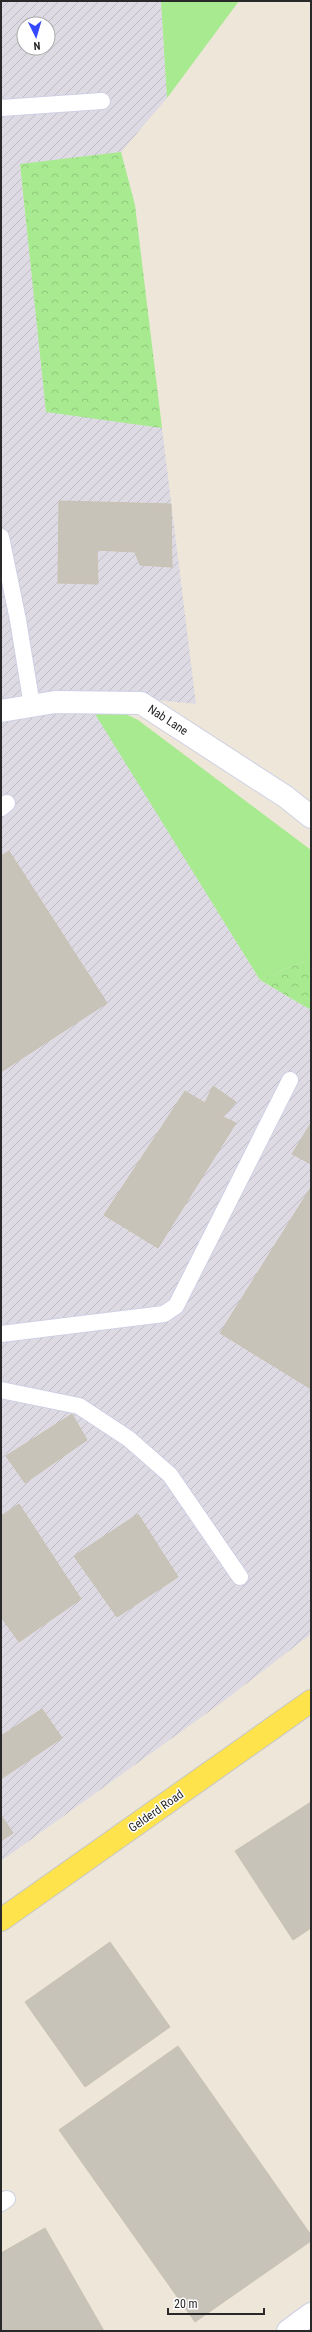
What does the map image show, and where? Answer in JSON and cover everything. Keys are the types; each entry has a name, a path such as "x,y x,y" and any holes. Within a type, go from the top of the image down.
{"main road":[{"name":"Gelderd Road","path":"1,1920 311,1701"}],"street":[{"name":"Nab Lane","path":"1,711 55,702 141,703 286,797 311,817"},
{"path":"288,2331 311,2314"}],"lane":[{"path":"1,108 102,101"},
{"path":"1,537 18,620 32,706"},
{"path":"1,1334 164,1314 176,1306 290,1080"},
{"path":"1,1390 79,1406 129,1439 170,1475 240,1577"}],"shaded area":[{"path":"1,1 161,1 167,98 121,152 20,165 46,411 162,428 196,704 83,693 260,980 311,1010 311,1634 221,1703 1,1861"}],"green space":[{"path":"161,1 239,1 167,98"},
{"path":"121,152 135,205 162,428 46,412 20,164"},
{"path":"82,693 138,720 311,850 311,958 260,980"},
{"path":"311,958 311,1010 260,980"}],"building":[{"path":"59,501 171,504 172,567 140,565 135,552 97,550 98,584 58,583"},
{"path":"9,851 107,1003 1,1072 1,856"},
{"path":"213,1086 236,1102 223,1117 236,1123 158,1248 104,1215 185,1091 205,1103"},
{"path":"311,1123 311,1164 292,1154"},
{"path":"311,1187 311,1389 220,1333"},
{"path":"72,1414 87,1440 25,1483 6,1456"},
{"path":"19,1504 81,1599 19,1642 1,1617 1,1516"},
{"path":"138,1514 178,1577 117,1617 74,1556"},
{"path":"42,1709 62,1738 1,1779 1,1736"},
{"path":"311,1802 311,1928 293,1940 235,1851"},
{"path":"1,1815 13,1833 1,1841"},
{"path":"110,1942 170,2027 85,2087 25,2002"},
{"path":"178,2046 311,2235 311,2241 195,2322 59,2130"},
{"path":"45,2228 104,2331 1,2331 1,2253"}]}
